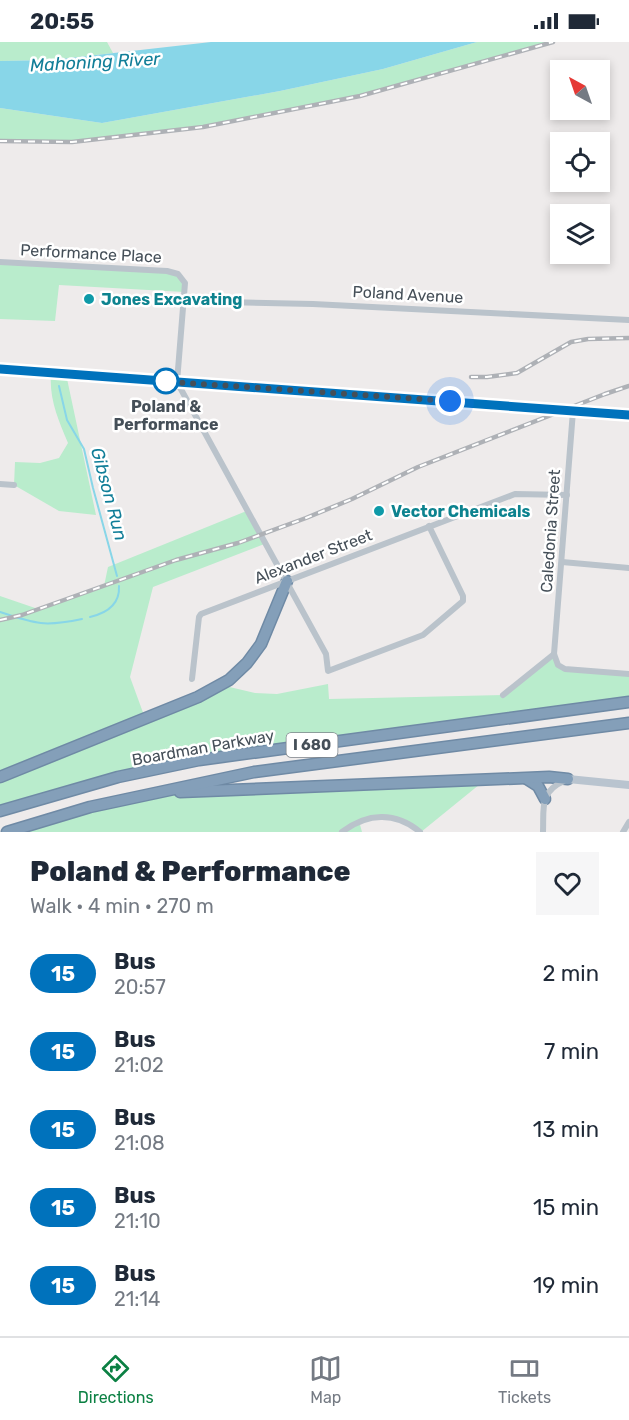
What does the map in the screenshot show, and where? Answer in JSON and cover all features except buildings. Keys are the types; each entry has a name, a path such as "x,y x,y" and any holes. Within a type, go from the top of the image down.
{"highway":[{"path":"0,777 198,697 229,680 243,668 261,644 287,581"},
{"name":"Boardman Parkway","path":"0,811 118,777 199,760 629,702"},
{"name":"Boardman Parkway","path":"7,832 132,797 254,772 629,723"},
{"path":"132,797 189,791 549,777 568,779"},
{"path":"527,779 540,788 545,799"}],"main road":[{"path":"0,369 629,415"},
{"path":"568,779 629,785"}],"street":[{"name":"Performance Place","path":"0,261 173,272 183,278 184,301 177,382"},
{"name":"Poland Avenue","path":"184,301 313,304 629,320"},
{"path":"177,382 326,654 328,671 423,635 463,601 463,596 429,526"},
{"name":"Caledonia Street","path":"554,654 573,411"},
{"path":"0,484 15,485"},
{"name":"Alexander Street","path":"192,679 199,615 515,494 567,495"},
{"path":"562,562 629,568"},
{"path":"503,695 554,654 558,665 565,669 629,674"},
{"path":"543,832 545,799 552,786 568,779"},
{"path":"342,832 359,821 375,816 386,816 408,823 420,832"},
{"path":"623,832 629,822"}],"green space":[{"path":"0,42 107,42 113,53 52,60 0,61"},
{"path":"477,42 553,42 360,96 203,127 72,142 0,141 0,108 102,123 280,91 383,69"},
{"path":"0,262 167,271 183,278 184,292 59,285 55,321 0,319"},
{"path":"51,373 66,374 96,515 59,511 14,485 15,462 40,463 59,458 68,443 53,400"},
{"path":"249,510 267,543 153,587 130,677 145,718 221,685 255,693 277,694 328,684 329,699 503,695 554,654 560,667 629,674 629,702 199,760 0,811 0,596 38,609 104,586 108,567"},
{"path":"485,780 421,832 397,818 359,821 362,832 7,832 42,820 189,791"}],"water":[{"name":"Mahoning River","path":"211,42 477,42 383,69 280,91 102,123 0,108 0,61 52,60"}],"waterway":[{"name":"Gibson Run","path":"59,386 67,420 84,449 117,576"},
{"name":"Gibson Run","path":"90,617 102,613 115,603 119,586"},
{"name":"Gibson Run","path":"0,612 40,623 82,619"}],"railway":[{"path":"0,141 72,142 203,127 360,96 553,42"},
{"path":"471,377 517,373 571,342 588,339 629,338"},
{"path":"0,620 22,615 176,560 238,543 306,518 418,467 629,386"}],"bus line":[{"name":"15","path":"0,369 629,415"}],"place":[{"name":"Jones Excavating","path":"89,299"},
{"name":"Poland & Performance","path":"166,381"},
{"name":"Vector Chemicals","path":"379,511"}],"route":[{"path":"166,381 158,381 450,401"}]}
